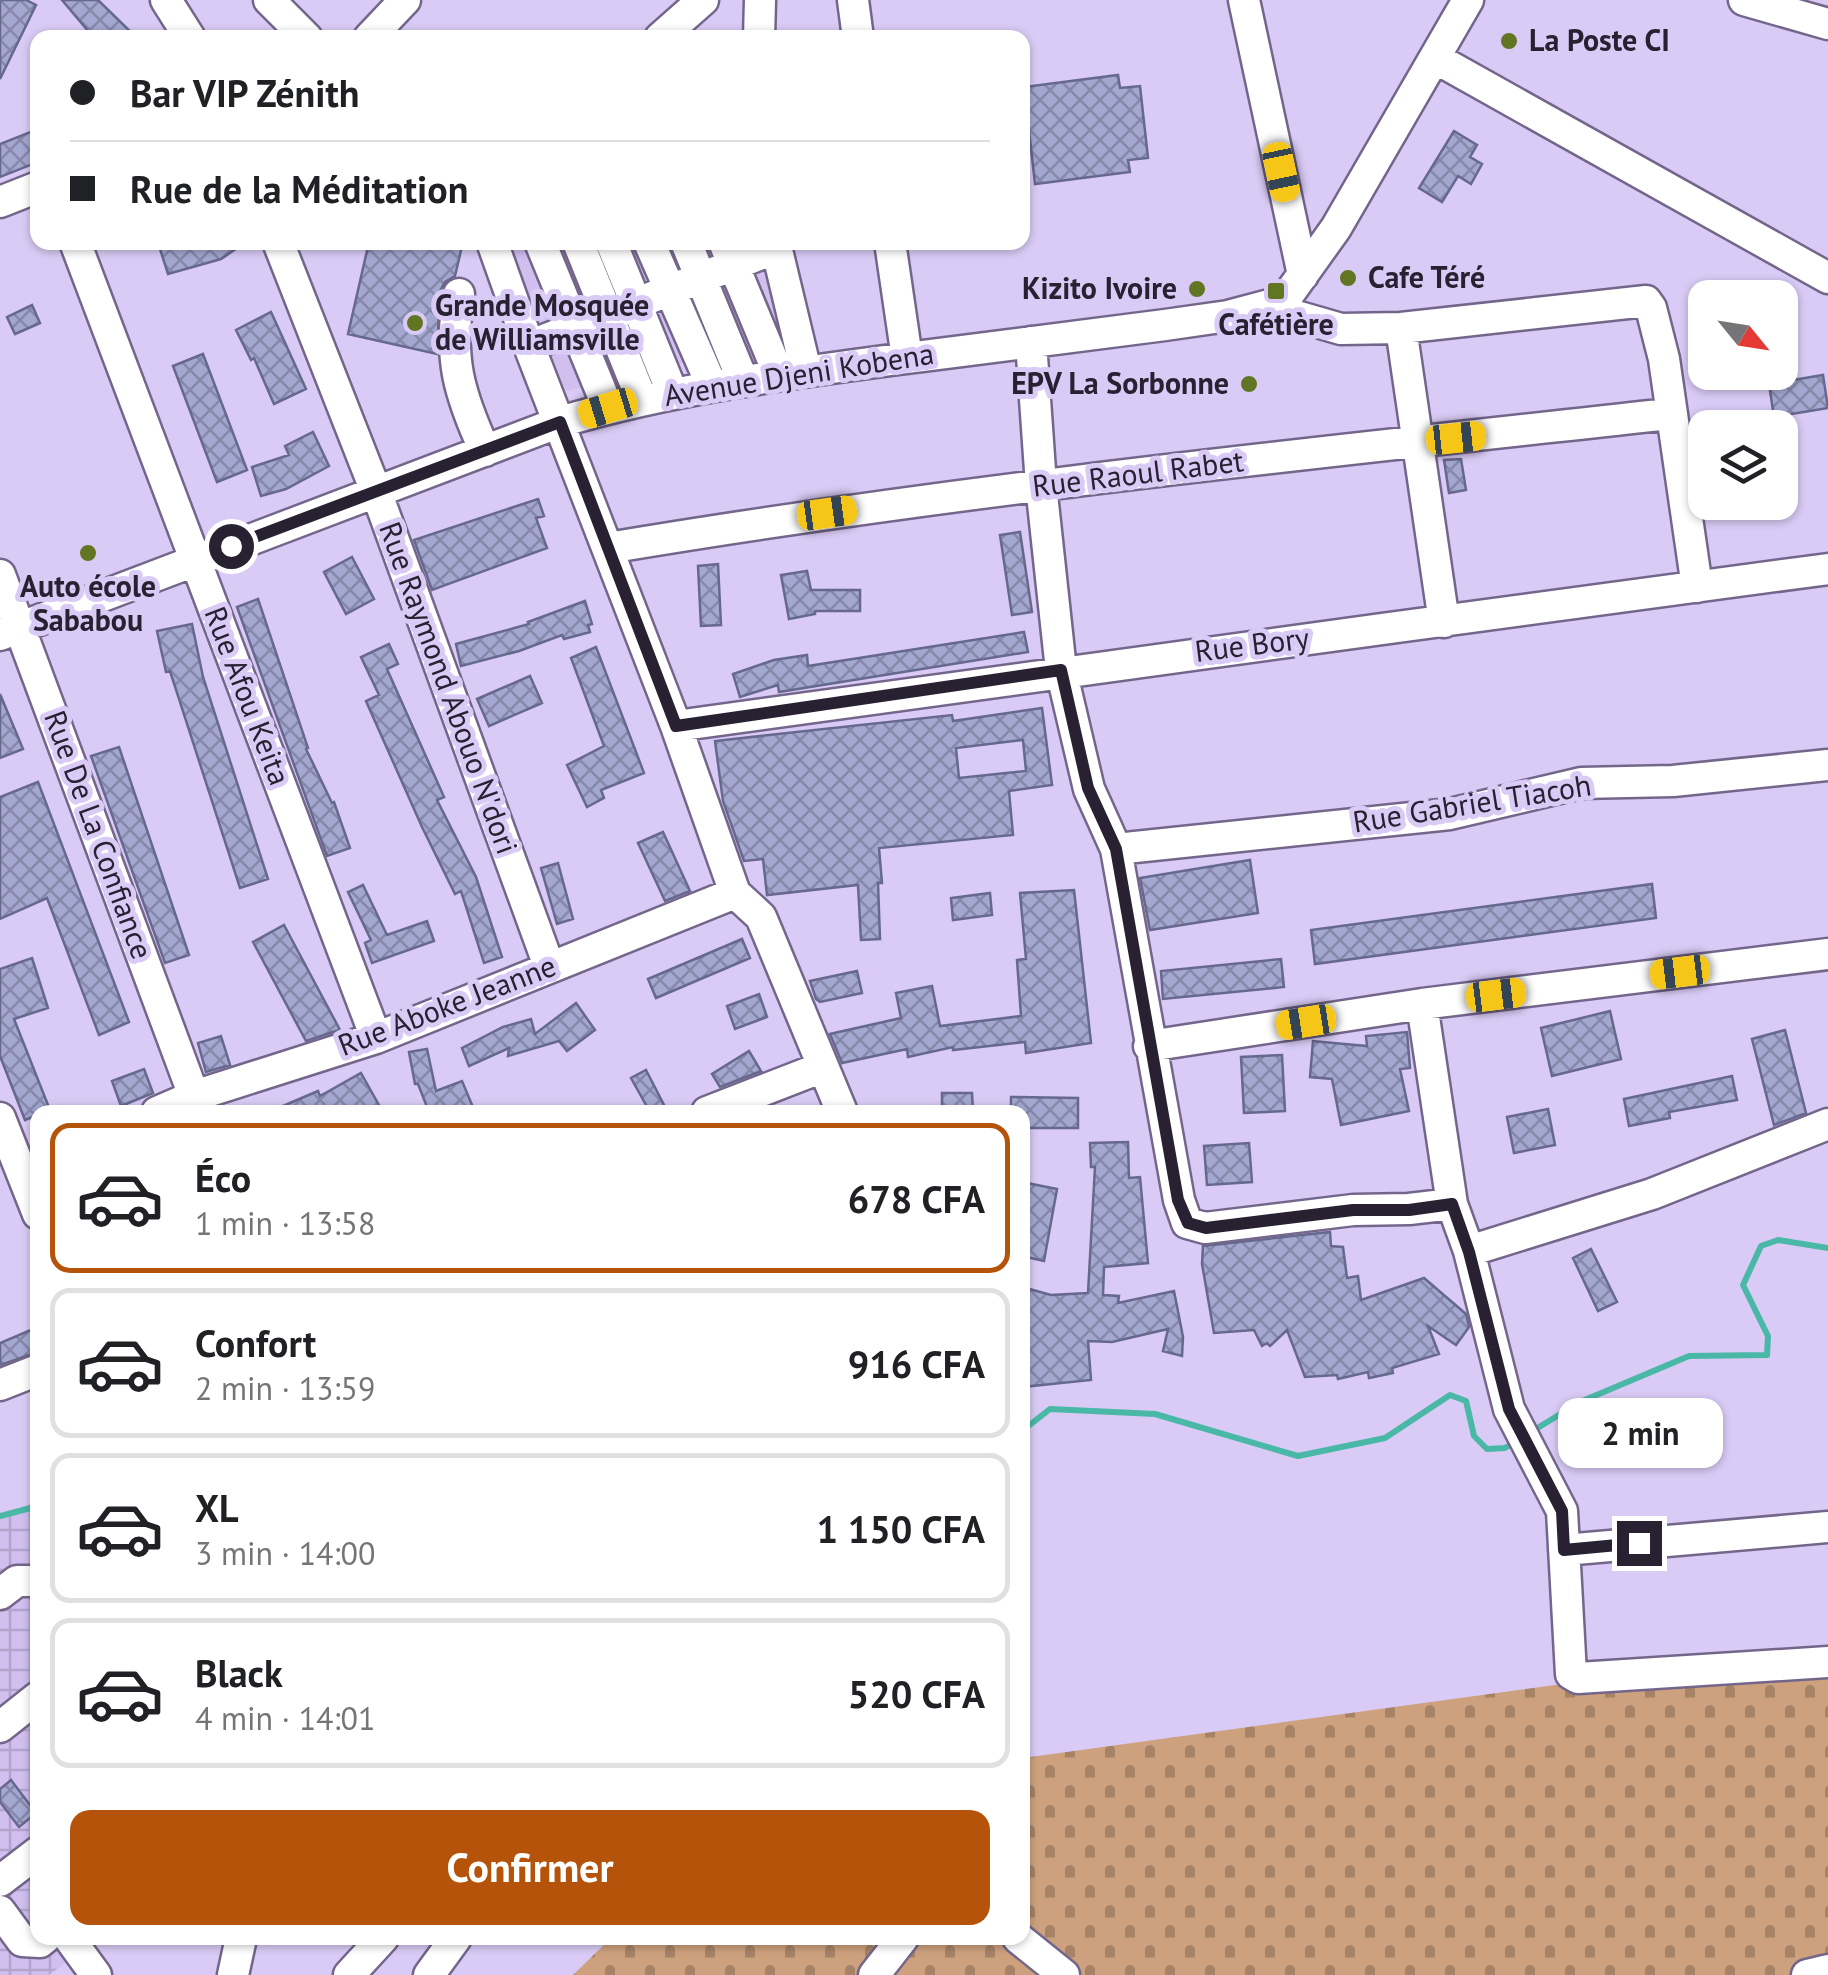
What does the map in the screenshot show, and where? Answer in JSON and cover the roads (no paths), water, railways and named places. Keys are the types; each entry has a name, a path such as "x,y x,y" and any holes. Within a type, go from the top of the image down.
{"street":[{"path":"166,0 185,30"},
{"path":"269,0 299,30"},
{"path":"377,30 405,0"},
{"path":"669,30 703,0"},
{"path":"759,30 760,0"},
{"path":"852,0 857,30"},
{"path":"1244,0 1303,275"},
{"path":"1468,0 1336,228 1278,303 1296,316 1341,330 1401,328 1642,299 1651,308 1664,359 1697,587"},
{"path":"1744,0 1828,24"},
{"path":"1435,58 1828,278"},
{"path":"0,202 30,191"},
{"name":"Rue Afou Keita","path":"78,250 376,1038"},
{"name":"Rue Raymond Abouo N'dori","path":"281,250 377,494 549,966"},
{"path":"495,250 528,346 676,726 735,893 761,917 839,1105"},
{"path":"508,290 546,256 581,250 642,400"},
{"path":"617,250 672,392"},
{"path":"652,250 712,386"},
{"path":"689,250 743,382"},
{"path":"776,250 793,373"},
{"path":"891,250 907,358"},
{"path":"528,346 700,277 728,253 793,373"},
{"path":"546,256 608,408"},
{"path":"459,294 453,330 454,365 485,452"},
{"name":"Avenue Djeni Kobena","path":"10,631 560,422 608,408 672,392 793,373 1228,316 1278,303"},
{"path":"1401,328 1444,622"},
{"path":"1031,342 1061,670 1088,788 1116,849 1178,1200 1188,1223 1206,1228 1353,1210 1409,1210 1452,1204"},
{"name":"Rue Raoul Rabet","path":"608,548 791,517 1041,484 1670,414"},
{"name":"Rue Bory","path":"676,726 1061,670 1828,569"},
{"name":"Rue De La Confiance","path":"0,575 10,631 194,1096"},
{"name":"Rue Gabriel Tiacoh","path":"1116,849 1450,814 1581,783 1674,781 1828,765"},
{"name":"Rue Aboke Jeanne","path":"173,1105 376,1038 735,893"},
{"path":"1150,1046 1422,1004 1828,954"},
{"path":"1422,1004 1452,1204 1469,1252 1509,1409 1562,1511 1571,1674 1574,1677 1828,1662"},
{"path":"725,1105 823,1068"},
{"path":"0,1118 30,1197"},
{"path":"1469,1252 1652,1194 1828,1124"},
{"path":"0,1385 30,1373"},
{"path":"1564,1550 1828,1527"},
{"path":"0,1594 16,1581 30,1580"},
{"path":"0,1727 30,1703"},
{"path":"0,1881 30,1858"},
{"path":"0,1911 22,1941 30,1941"},
{"path":"75,1945 96,1975"},
{"path":"233,1975 239,1945"},
{"path":"349,1975 377,1945"},
{"path":"430,1975 451,1945"},
{"path":"874,1975 898,1945"},
{"path":"1027,1945 1064,1975"},
{"path":"1807,1975 1828,1970"}],"waterway":[{"path":"1531,1432 1580,1402 1689,1356 1767,1355 1768,1336 1743,1285 1761,1246 1778,1240 1828,1248"},
{"path":"1030,1425 1050,1409 1155,1414 1298,1456 1385,1438 1450,1395 1466,1401 1474,1436 1487,1449 1505,1448 1517,1441"},
{"path":"0,1516 30,1508"}],"place":[{"name":"La Poste CI","path":"1509,41"},
{"name":"Cafe Téré","path":"1348,278"},
{"name":"Kizito Ivoire","path":"1197,289"},
{"name":"Cafétière","path":"1276,291"},
{"name":"Grande Mosquée de Williamsville","path":"415,323"},
{"name":"EPV La Sorbonne","path":"1249,384"},
{"name":"Auto école Sababou","path":"88,553"}]}
